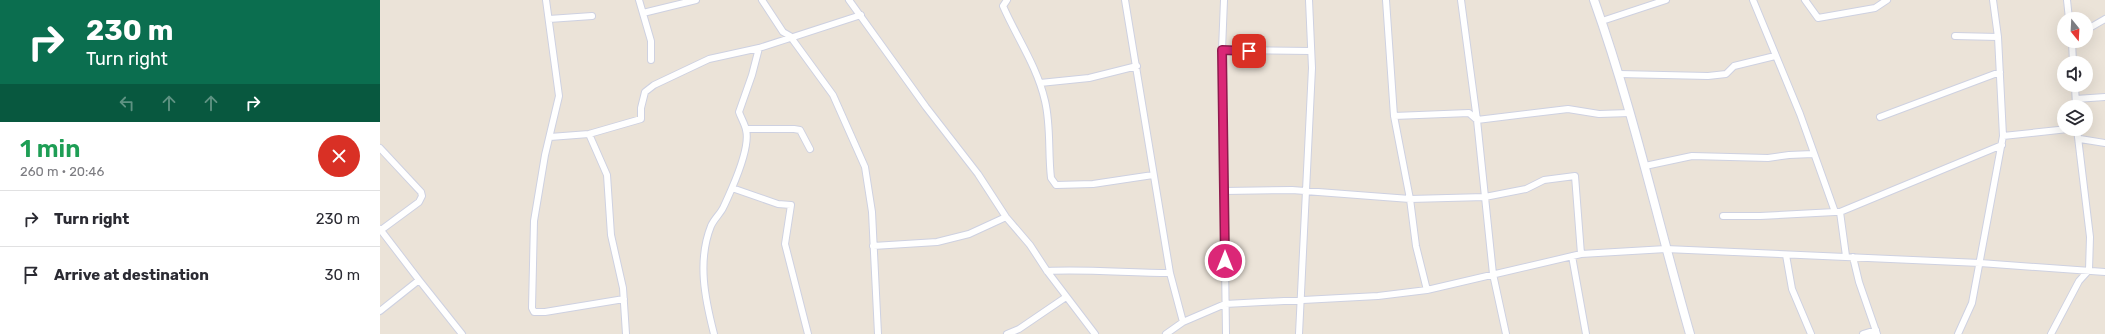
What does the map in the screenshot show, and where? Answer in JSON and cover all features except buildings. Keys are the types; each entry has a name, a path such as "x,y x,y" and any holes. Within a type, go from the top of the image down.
{"street":[{"path":"546,0 559,96 534,221 532,308 534,312 545,312 624,299"},
{"path":"639,0 651,41 651,60"},
{"path":"643,13 696,0"},
{"path":"762,0 783,32 790,36 833,95 864,167 872,212 878,334"},
{"path":"849,0 926,108 978,174 1006,217 1030,245 1066,298 1095,334"},
{"path":"1007,0 1003,6 1013,30 1035,67 1046,103 1050,140 1051,178 1056,186 1093,184 1153,175"},
{"path":"1125,0 1170,273 1183,322"},
{"path":"1224,0 1222,50 1226,334"},
{"path":"1299,334 1312,68 1309,0"},
{"path":"1386,0 1394,116 1410,199 1416,246 1427,290"},
{"path":"1461,0 1478,120 1494,274 1506,334"},
{"path":"1594,0 1619,74 1690,334"},
{"path":"1602,21 1666,0"},
{"path":"1753,0 1800,114 1813,154 1838,212 1846,256"},
{"path":"1805,0 1818,18 1874,8 1887,0"},
{"path":"1958,334 1972,303 2003,136 1998,37 1993,0"},
{"path":"2067,0 2068,12"},
{"path":"550,137 590,134 641,119 641,108 645,92 654,85 709,60 759,48 790,36 861,15"},
{"path":"549,19 592,16"},
{"path":"2093,26 2105,19"},
{"path":"1956,36 1998,37"},
{"path":"714,334 706,305 703,260 706,241 712,224 723,208 741,164 747,136 746,128 741,121 739,112 752,75 759,48"},
{"path":"1222,50 1311,50"},
{"path":"1619,74 1708,76 1726,74 1734,66 1775,56"},
{"path":"1040,83 1089,78 1137,66"},
{"path":"1880,117 2000,72"},
{"path":"2076,92 2076,99 2105,97"},
{"path":"1394,116 1470,113 1478,120 1568,109 1599,114 1630,113"},
{"path":"746,128 800,130 810,149"},
{"path":"2003,136 2057,130"},
{"path":"590,134 607,175 611,235 624,299 626,334"},
{"path":"2051,334 2079,280 2089,270 2090,237 2079,136"},
{"path":"2080,139 2105,143"},
{"path":"1723,216 1760,216 1838,212 2002,145"},
{"path":"380,148 421,192 422,196 419,202 380,230 462,334"},
{"path":"1645,166 1692,156 1768,158 1789,154 1813,154"},
{"path":"1224,191 1307,190 1410,199 1485,197 1526,189 1544,180 1575,176 1581,254"},
{"path":"732,188 778,204 791,205 784,244 808,334"},
{"path":"873,246 937,242 969,234 1006,217"},
{"path":"1166,334 1183,322 1225,304 1378,296 1427,290 1581,254 1666,249 1980,263 2105,272"},
{"path":"1786,255 1792,289 1811,334"},
{"path":"1572,256 1586,334"},
{"path":"1853,257 1859,282 1876,332 1863,334"},
{"path":"1047,271 1081,269 1132,273 1170,273"},
{"path":"380,311 419,280"},
{"path":"1007,334 1019,329 1066,298"}],"route":[{"path":"1225,261 1222,50 1249,51"}]}
